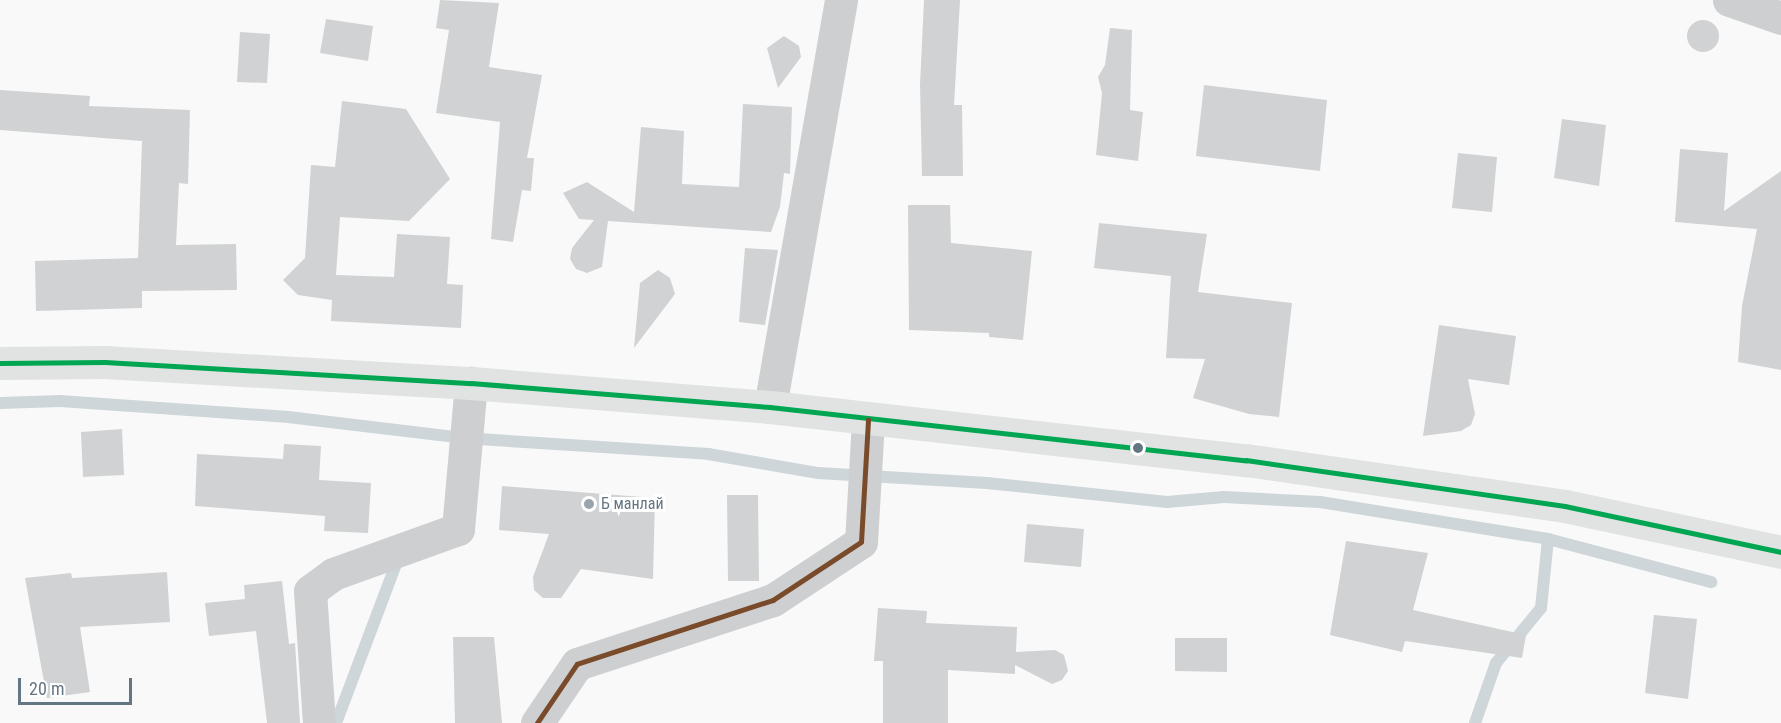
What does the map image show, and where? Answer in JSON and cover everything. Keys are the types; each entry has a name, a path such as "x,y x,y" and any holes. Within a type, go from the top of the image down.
{"main road":[{"path":"0,363 105,362 471,383 770,407 868,420 1246,460 1565,507 1781,552"}],"street":[{"path":"770,407 841,0"},
{"path":"1729,0 1781,18"},
{"path":"319,723 310,591 333,574 458,529 468,441 471,383"},
{"path":"537,723 577,664 773,600 861,542 868,420"}],"building":[{"path":"440,0 499,3 489,67 542,75 527,158 534,158 531,191 522,190 513,242 491,239 500,122 436,113 449,30 436,28"},
{"path":"924,0 960,0 954,105 962,105 963,176 922,176 920,85"},
{"path":"326,19 373,26 368,61 320,53"},
{"path":"1703,20 1714,25 1719,36 1714,47 1703,52 1692,47 1687,36 1692,25"},
{"path":"1110,28 1132,30 1130,110 1143,112 1138,161 1096,155 1102,93 1098,77 1105,65"},
{"path":"240,32 270,34 267,83 237,82"},
{"path":"784,36 799,46 801,57 778,88 767,48"},
{"path":"1204,85 1327,100 1320,171 1196,156"},
{"path":"0,90 90,96 89,106 190,110 188,184 179,183 176,245 236,244 237,290 142,291 142,308 36,311 35,261 138,258 142,141 0,130"},
{"path":"342,101 406,109 450,179 409,221 340,217 336,275 394,277 397,234 450,237 447,284 463,285 461,328 331,321 332,300 298,295 283,280 305,258 311,165 335,167"},
{"path":"743,104 792,107 790,174 784,173 780,207 771,232 608,221 602,267 587,273 576,269 570,259 572,248 594,220 579,219 563,193 587,182 634,212 641,127 684,131 682,184 739,187"},
{"path":"1562,119 1606,125 1599,186 1554,178"},
{"path":"1680,149 1728,153 1724,211 1781,171 1781,370 1738,362 1742,306 1757,229 1675,222"},
{"path":"1458,153 1497,157 1492,212 1452,208"},
{"path":"908,205 950,205 951,243 1032,251 1023,340 989,337 989,333 909,330"},
{"path":"1099,223 1207,234 1198,292 1292,303 1279,417 1249,414 1193,398 1205,359 1166,358 1171,276 1094,268"},
{"path":"745,248 778,250 765,325 739,322"},
{"path":"658,270 670,278 675,294 634,348 640,283"},
{"path":"1439,325 1516,336 1509,385 1468,379 1475,414 1471,425 1461,431 1423,436"},
{"path":"122,429 124,475 83,477 81,432"},
{"path":"284,444 321,446 319,480 371,483 368,533 324,531 325,516 195,506 197,454 283,459"},
{"path":"502,486 655,498 653,579 581,569 561,598 543,598 534,590 533,577 549,534 499,530"},
{"path":"727,495 758,495 759,581 728,581"},
{"path":"1027,524 1084,529 1081,567 1024,562"},
{"path":"1346,541 1428,553 1413,610 1526,635 1522,658 1405,641 1402,652 1330,635"},
{"path":"167,572 170,622 80,627 90,692 47,698 25,578 71,573 72,578"},
{"path":"282,581 289,644 295,643 300,723 267,723 256,631 209,636 205,603 245,599 244,585"},
{"path":"878,608 927,611 926,623 1017,627 1016,652 1055,650 1064,655 1068,671 1062,680 1052,684 1015,665 1015,674 948,670 948,723 883,723 883,661 874,661"},
{"path":"1654,615 1697,619 1688,699 1645,693"},
{"path":"453,637 494,637 502,723 455,723"},
{"path":"1175,638 1227,638 1227,672 1175,671"}],"waterway":[{"path":"0,403 60,401 288,417 463,438 708,454 818,473 987,483 1167,502 1224,497 1320,502 1548,539 1711,582"},
{"path":"1475,723 1496,663 1541,608 1548,539"},
{"path":"336,723 399,556"}],"transit line":[{"name":"20","path":"0,363 105,362 471,383 770,407 1246,460 1565,506 1781,552"},
{"path":"537,723 577,664 773,600 861,542 868,420"}],"place":[{"name":"Б манлай","path":"589,504"}]}
